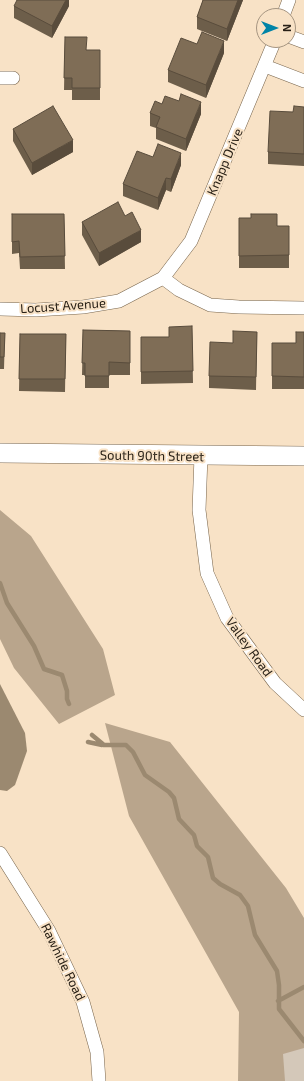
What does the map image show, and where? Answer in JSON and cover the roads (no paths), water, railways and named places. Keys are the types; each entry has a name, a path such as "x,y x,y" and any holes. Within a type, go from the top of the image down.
{"street":[{"name":"Knapp Drive","path":"163,278 191,241 272,48"},
{"path":"265,66 304,81"},
{"path":"163,278 179,290 210,305 304,308"},
{"name":"Locust Avenue","path":"0,309 36,310 83,307 119,301 163,278"},
{"name":"South 90th Street","path":"0,453 304,456"},
{"name":"Valley Road","path":"201,456 199,510 207,573 227,618 275,682 304,710"},
{"name":"Rawhide Road","path":"0,853 49,931 83,1002 97,1052 99,1081"}],"waterway":[{"path":"0,583 7,603 34,646 44,669 62,675 69,704"},
{"path":"92,735 104,745 126,745 133,752 145,775 169,792 174,798 179,819 194,835 197,846 208,857 213,878 220,884 240,895 248,906 255,935 277,971 279,985 279,1009 304,1041"},
{"path":"88,742 102,745"},
{"path":"278,1001 304,987"}]}
